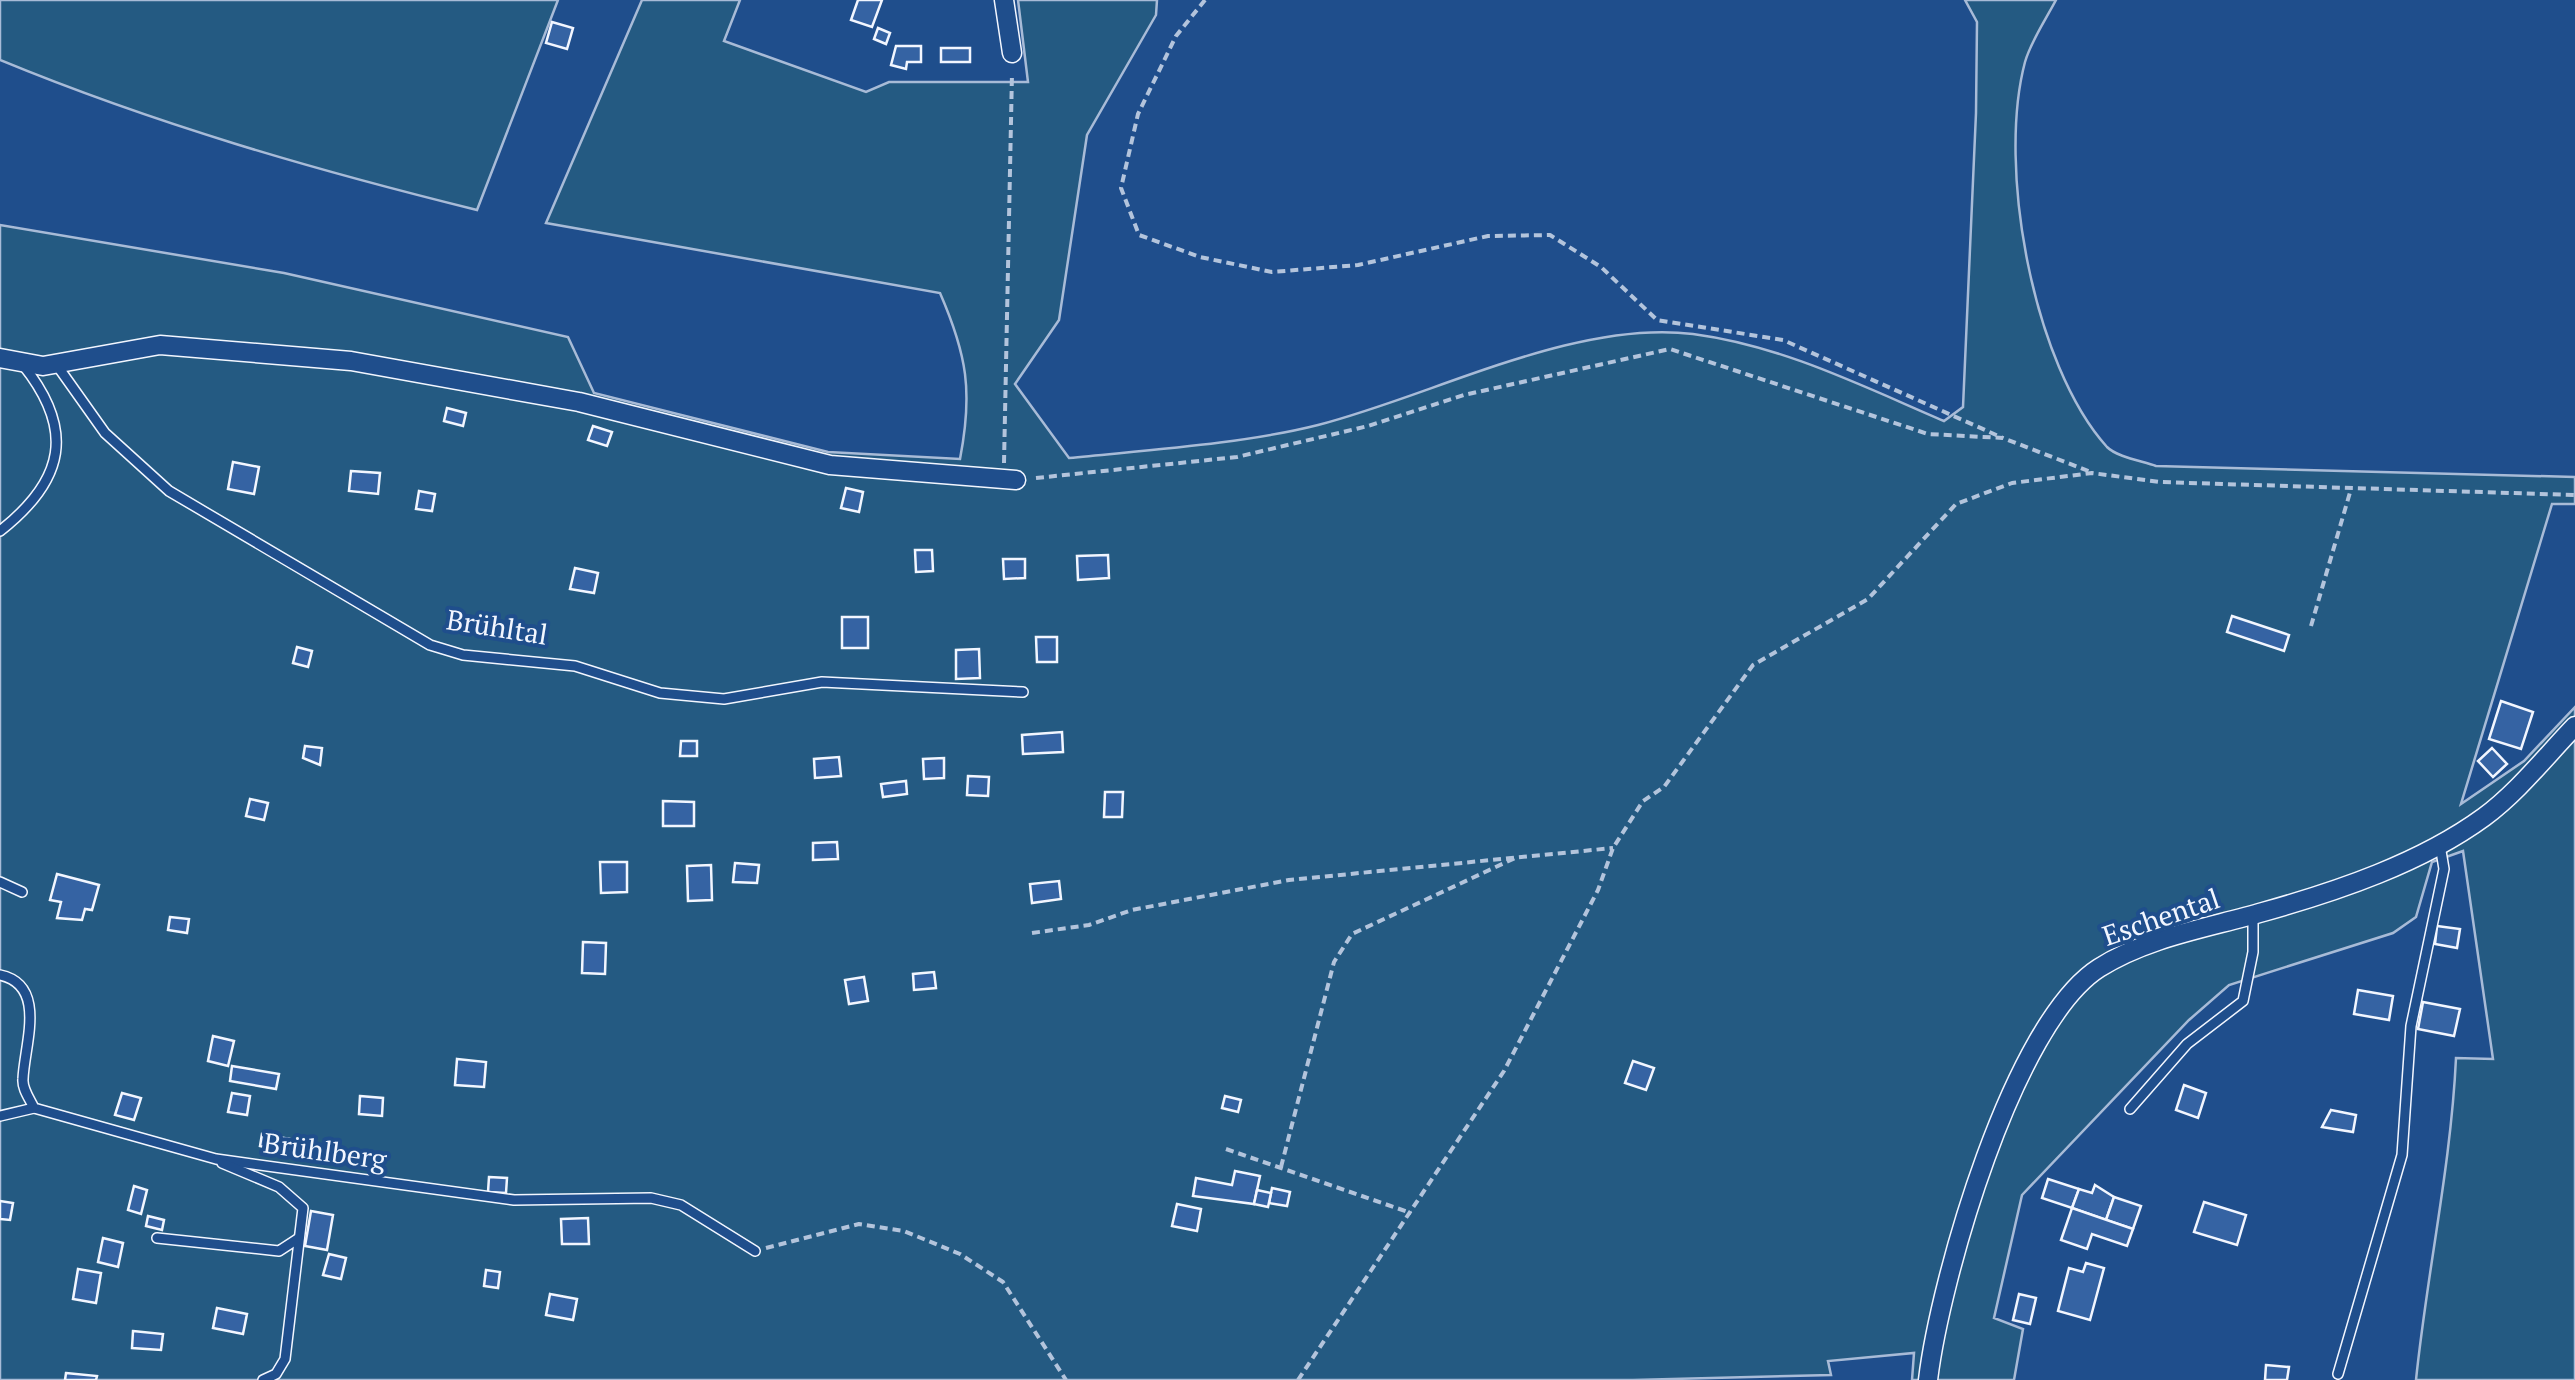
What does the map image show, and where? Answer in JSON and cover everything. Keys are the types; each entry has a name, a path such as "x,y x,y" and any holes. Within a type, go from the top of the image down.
{"street":[{"path":"1004,0 1012,53"},
{"path":"0,358 56,364 160,345 351,360 579,402 830,465 1010,480"},
{"name":"Eschental","path":"1928,1380 1949,1286 1997,1124 2026,1063 2078,984 2113,960 2190,930 2327,894 2440,845 2485,816 2575,726"}],"lane":[{"path":"0,532 28,509 56,449 59,427 47,395 21,362"},
{"name":"Brühltal","path":"56,364 105,433 169,491 430,645 464,655 575,666 660,693 724,699 822,682 1022,692"},
{"path":"2338,1374 2402,1155 2411,1026 2444,870 2440,845"},
{"path":"0,882 22,892"},
{"path":"2130,1109 2187,1044 2243,1000 2253,952 2253,915"},
{"path":"0,974 12,977 26,994 31,1027 22,1084 34,1108 0,1116"},
{"name":"Brühlberg","path":"34,1108 216,1160 514,1200 652,1198 681,1205 755,1251"},
{"path":"216,1160 291,1194 303,1208 284,1359 276,1374 263,1380"},
{"path":"157,1238 279,1251 300,1237"}],"path":[{"path":"1206,0 1176,36 1138,114 1122,188 1139,235 1200,257 1272,272 1358,265 1488,236 1550,235 1601,267 1656,320 1783,340 1929,401 2003,438 2092,473 2160,482 2575,495"},
{"path":"1012,53 1010,480 1237,457 1368,426 1464,394 1670,349 1928,434 2003,438"},
{"path":"1298,1380 1504,1072 1598,890 1613,848 1643,802 1664,787 1753,666 1868,599 1956,504 2012,483 2092,473"},
{"path":"2312,626 2352,489"},
{"path":"1032,934 1288,880 1613,848"},
{"path":"1281,1167 1334,962 1352,934 1522,854"},
{"path":"1226,1149 1411,1213"},
{"path":"755,1251 859,1224 918,1236 960,1254 1002,1282 1066,1380"}],"shaded area":[{"path":"0,0 558,0 477,210 236,144 117,105 0,60"},
{"path":"642,0 740,0 724,41 866,92 889,82 1028,82 1018,0 1157,0 1156,15 1087,135 1059,320 1015,384 1069,458 1289,432 1553,349 1648,332 1693,334 1759,348 1822,369 1944,421 1963,407 1977,22 1965,0 2056,0 2025,62 2017,105 2019,208 2041,317 2059,367 2081,411 2107,447 2156,466 2575,477 2575,504 2552,504 2461,804 2524,761 2575,707 2575,1380 2416,1380 2449,1139 2456,1058 2493,1059 2463,851 2432,862 2416,917 2393,933 2229,985 2189,1020 2022,1195 1994,1318 2023,1329 2014,1380 1912,1380 1914,1353 1828,1361 1831,1375 1633,1380 0,1380 0,225 284,273 568,337 594,393 828,452 960,459 966,414 965,374 940,293 546,223"}],"building":[{"path":"858,0 882,0 872,27 851,20"},
{"path":"552,22 573,28 567,49 546,43"},
{"path":"878,28 890,33 886,44 874,39"},
{"path":"896,46 921,46 921,62 907,62 906,69 891,65"},
{"path":"941,48 970,48 970,62 941,62"},
{"path":"447,408 466,413 463,426 444,421"},
{"path":"593,426 612,432 607,446 588,440"},
{"path":"233,462 259,467 254,494 228,489"},
{"path":"351,471 380,473 378,494 349,491"},
{"path":"846,488 863,492 859,512 841,508"},
{"path":"419,491 435,494 432,511 416,509"},
{"path":"915,550 932,550 933,571 916,572"},
{"path":"1108,555 1109,578 1078,580 1077,556"},
{"path":"1003,559 1025,559 1025,578 1004,579"},
{"path":"575,568 598,573 594,593 570,589"},
{"path":"2232,616 2289,635 2284,651 2227,632"},
{"path":"842,617 868,617 868,648 842,648"},
{"path":"1036,637 1057,637 1057,662 1037,662"},
{"path":"297,647 312,651 308,667 293,663"},
{"path":"979,649 980,678 956,679 956,650"},
{"path":"2501,701 2533,712 2521,749 2489,739"},
{"path":"1062,732 1063,752 1023,754 1022,735"},
{"path":"681,741 697,741 697,756 680,756"},
{"path":"305,746 322,748 320,765 303,758"},
{"path":"2492,748 2507,764 2493,777 2478,761"},
{"path":"839,757 841,776 815,778 814,759"},
{"path":"944,758 944,778 924,779 923,759"},
{"path":"968,776 989,777 988,796 967,795"},
{"path":"906,781 907,794 883,797 881,784"},
{"path":"1105,792 1123,792 1122,817 1104,817"},
{"path":"250,799 268,803 264,820 246,816"},
{"path":"663,801 694,802 694,826 663,826"},
{"path":"837,842 838,859 813,860 813,843"},
{"path":"600,862 627,862 627,892 601,893"},
{"path":"735,863 759,865 757,883 733,882"},
{"path":"711,865 712,900 688,901 687,866"},
{"path":"57,874 99,885 92,910 85,909 82,920 57,918 61,902 50,900"},
{"path":"1059,881 1061,899 1032,903 1030,884"},
{"path":"170,917 189,919 187,933 168,930"},
{"path":"2437,926 2460,929 2457,948 2435,944"},
{"path":"583,942 606,943 605,974 582,973"},
{"path":"934,972 936,988 914,990 913,974"},
{"path":"864,977 868,1001 849,1004 845,980"},
{"path":"2358,990 2393,996 2389,1020 2354,1014"},
{"path":"2423,1002 2460,1009 2454,1036 2418,1029"},
{"path":"213,1036 234,1041 228,1066 208,1061"},
{"path":"457,1059 486,1062 484,1087 455,1085"},
{"path":"1633,1061 1654,1068 1646,1090 1625,1083"},
{"path":"232,1066 279,1074 276,1089 230,1081"},
{"path":"2184,1085 2206,1093 2198,1118 2176,1110"},
{"path":"122,1093 141,1098 134,1120 115,1115"},
{"path":"232,1093 250,1096 247,1115 228,1112"},
{"path":"360,1096 383,1098 382,1116 359,1114"},
{"path":"1225,1096 1241,1100 1238,1112 1222,1108"},
{"path":"2331,1110 2356,1115 2353,1132 2322,1127"},
{"path":"262,1134 290,1139 288,1152 260,1146"},
{"path":"1235,1171 1260,1176 1254,1204 1193,1196 1196,1178 1232,1185"},
{"path":"489,1177 507,1178 506,1193 488,1192"},
{"path":"2048,1179 2079,1189 2072,1208 2042,1198"},
{"path":"2095,1185 2114,1197 2106,1220 2072,1208 2079,1189 2092,1193"},
{"path":"134,1186 147,1190 141,1214 128,1210"},
{"path":"1272,1188 1290,1192 1287,1206 1269,1203"},
{"path":"1257,1190 1271,1193 1268,1207 1254,1204"},
{"path":"2114,1197 2141,1206 2133,1229 2106,1220"},
{"path":"0,1201 13,1203 10,1220 0,1219"},
{"path":"2204,1202 2246,1215 2237,1245 2194,1232"},
{"path":"1177,1204 1201,1209 1197,1231 1172,1226"},
{"path":"2072,1208 2133,1229 2127,1246 2092,1234 2087,1249 2061,1240"},
{"path":"311,1211 333,1215 327,1250 305,1246"},
{"path":"148,1216 164,1220 162,1230 146,1226"},
{"path":"588,1218 589,1244 562,1244 561,1219"},
{"path":"103,1238 123,1243 118,1267 98,1262"},
{"path":"329,1254 346,1258 341,1279 323,1275"},
{"path":"2086,1263 2104,1268 2090,1320 2058,1311 2069,1268 2083,1272"},
{"path":"78,1269 101,1273 96,1303 73,1299"},
{"path":"486,1270 500,1272 498,1288 484,1286"},
{"path":"550,1294 577,1299 573,1320 546,1315"},
{"path":"2019,1294 2036,1298 2030,1324 2013,1320"},
{"path":"217,1308 247,1314 243,1334 213,1328"},
{"path":"133,1331 163,1334 161,1350 132,1348"},
{"path":"2266,1365 2289,1367 2287,1380 2265,1380"},
{"path":"66,1373 97,1376 96,1380 65,1380"}]}
